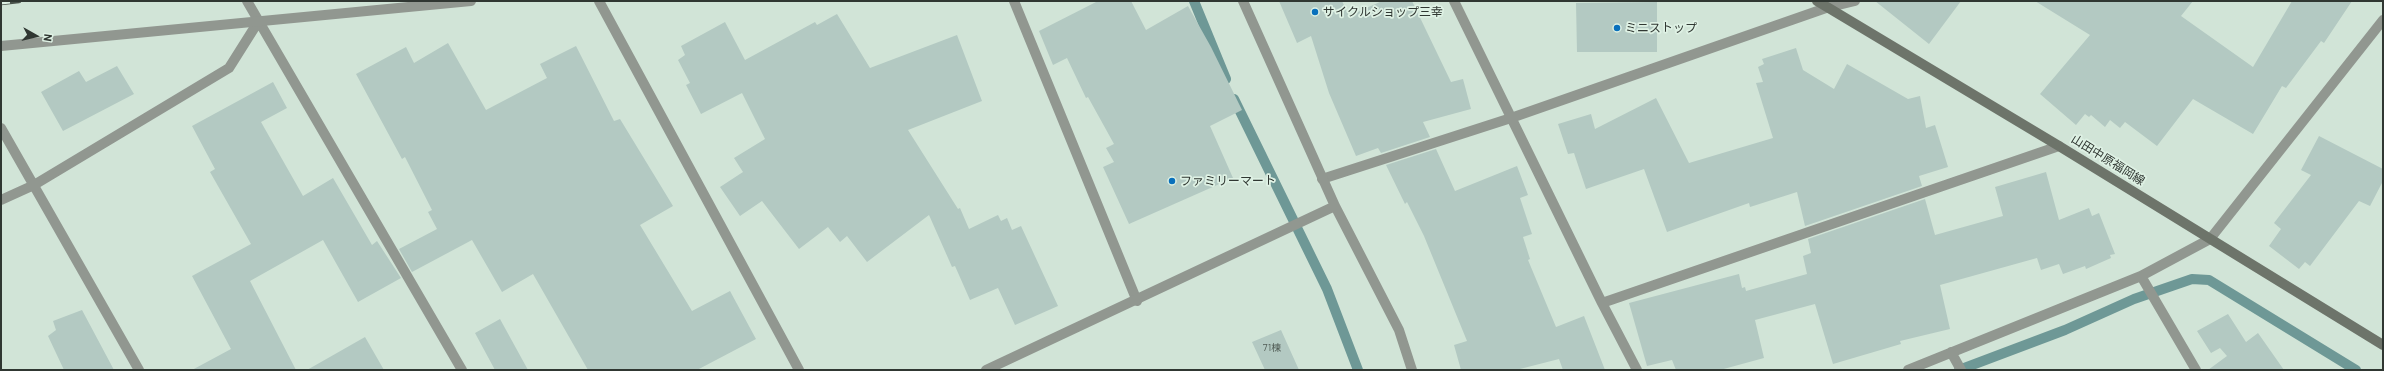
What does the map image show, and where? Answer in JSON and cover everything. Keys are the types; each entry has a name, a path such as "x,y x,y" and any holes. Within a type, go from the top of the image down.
{"main road":[{"name":"山田中原福岡線","path":"1817,1 1826,8 2059,146 2383,346"}],"street":[{"path":"247,1 462,370"},
{"path":"1,46 471,1"},
{"path":"599,1 799,370"},
{"path":"1014,1 1137,301"},
{"path":"1243,1 1334,206 1399,330 1412,370"},
{"path":"1454,1 1602,304 1637,370"},
{"path":"1322,179 1511,118 1826,8 1855,1"},
{"path":"1908,370 2141,276 2210,239 2383,20"},
{"path":"1,200 34,185 229,68 258,22"},
{"path":"1,128 139,370"},
{"path":"1602,304 2059,146"},
{"path":"986,370 1137,301 1334,206"},
{"path":"2141,276 2196,370"},
{"path":"1950,352 1961,370"}],"building":[{"path":"1098,1 1131,1 1146,30 1188,6 1211,47 1242,110 1210,126 1233,178 1129,224 1103,167 1114,162 1106,148 1114,144 1088,97 1086,98 1067,58 1053,65 1039,31"},
{"path":"1279,1 1342,1 1349,16 1382,1 1412,1 1451,82 1463,79 1471,109 1423,122 1430,137 1381,153 1378,148 1356,156 1329,93 1311,36 1297,43"},
{"path":"1875,1 1961,1 1929,44"},
{"path":"2035,1 2193,1 2181,16 2253,67 2292,1 2352,1 2324,43 2321,41 2286,88 2282,86 2253,134 2193,99 2157,146 2125,122 2120,128 2110,120 2105,127 2091,115 2089,117 2085,114 2076,125 2040,94 2090,35"},
{"name":"ミニストップ","path":"1657,2 1657,52 1577,52 1576,3"},
{"path":"837,14 870,68 957,35 982,101 908,130 958,209 960,208 969,229 998,215 1001,221 1007,218 1012,230 1021,226 1058,306 1015,325 998,288 970,300 955,266 952,267 929,215 867,262 847,236 840,242 828,227 799,249 762,201 740,216 720,187 743,172 734,158 765,139 742,93 701,114 686,85 690,83 678,60 685,55 681,46 725,22 745,60 815,22 817,25"},
{"path":"448,43 486,110 547,78 540,64 576,46 614,121 620,119 673,206 640,225 692,311 730,291 756,339 697,370 588,370 533,274 502,292 472,240 412,272 399,249 437,229 428,212 432,210 405,157 402,159 356,74 406,47 414,63"},
{"path":"1796,48 1803,70 1834,89 1847,64 1908,99 1920,96 1926,128 1935,125 1948,167 1919,176 1922,186 1805,226 1797,192 1750,207 1749,203 1667,232 1644,169 1586,189 1574,153 1568,154 1558,124 1591,114 1595,129 1656,98 1689,163 1773,138 1756,83 1763,82 1758,67 1764,64 1762,59"},
{"path":"117,66 134,94 63,131 41,92 79,71 86,82"},
{"path":"273,82 287,108 261,122 303,196 333,178 372,245 377,241 401,278 358,302 323,240 250,281 296,370 192,370 231,349 192,276 251,244 210,172 215,169 192,126"},
{"path":"2319,136 2383,169 2383,181 2370,206 2359,201 2310,266 2305,262 2299,269 2269,246 2281,229 2274,223 2311,175 2301,170"},
{"path":"1436,149 1455,191 1517,166 1528,195 1520,198 1532,234 1523,237 1530,259 1528,260 1556,327 1584,316 1605,370 1563,370 1559,359 1516,370 1461,370 1454,345 1467,341 1424,236 1407,202 1405,204 1386,165"},
{"path":"2046,172 2059,220 2089,208 2092,216 2099,213 2115,254 2110,255 2111,258 2086,269 2085,266 2063,274 2059,264 2041,270 2037,258 1940,285 1950,329 1900,341 1901,344 1833,364 1815,304 1755,320 1764,358 1720,370 1676,370 1672,360 1647,366 1629,303 1739,274 1742,288 1745,287 1746,291 1807,274 1803,256 1811,253 1808,239 1925,199 1935,235 2003,216 1995,187"},
{"path":"82,310 114,370 64,370 48,336 56,330 53,321"},
{"path":"2228,314 2246,342 2258,333 2284,370 2208,370 2227,356 2220,348 2211,353 2197,331"},
{"path":"500,319 528,370 495,370 475,333"},
{"path":"1281,330 1299,370 1265,370 1252,342"},
{"path":"365,337 384,370 307,370"}],"waterway":[{"path":"1194,1 1226,79"},
{"path":"1234,99 1327,289 1358,370"},
{"path":"1959,370 2065,330 2134,299 2192,279 2209,280 2356,370"}],"railway":[{"path":"1,3 19,1"}],"place":[{"name":"サイクルショップ三幸","path":"1315,12"},
{"name":"ミニストップ","path":"1617,28"},
{"name":"ファミリーマート","path":"1172,181"}]}
